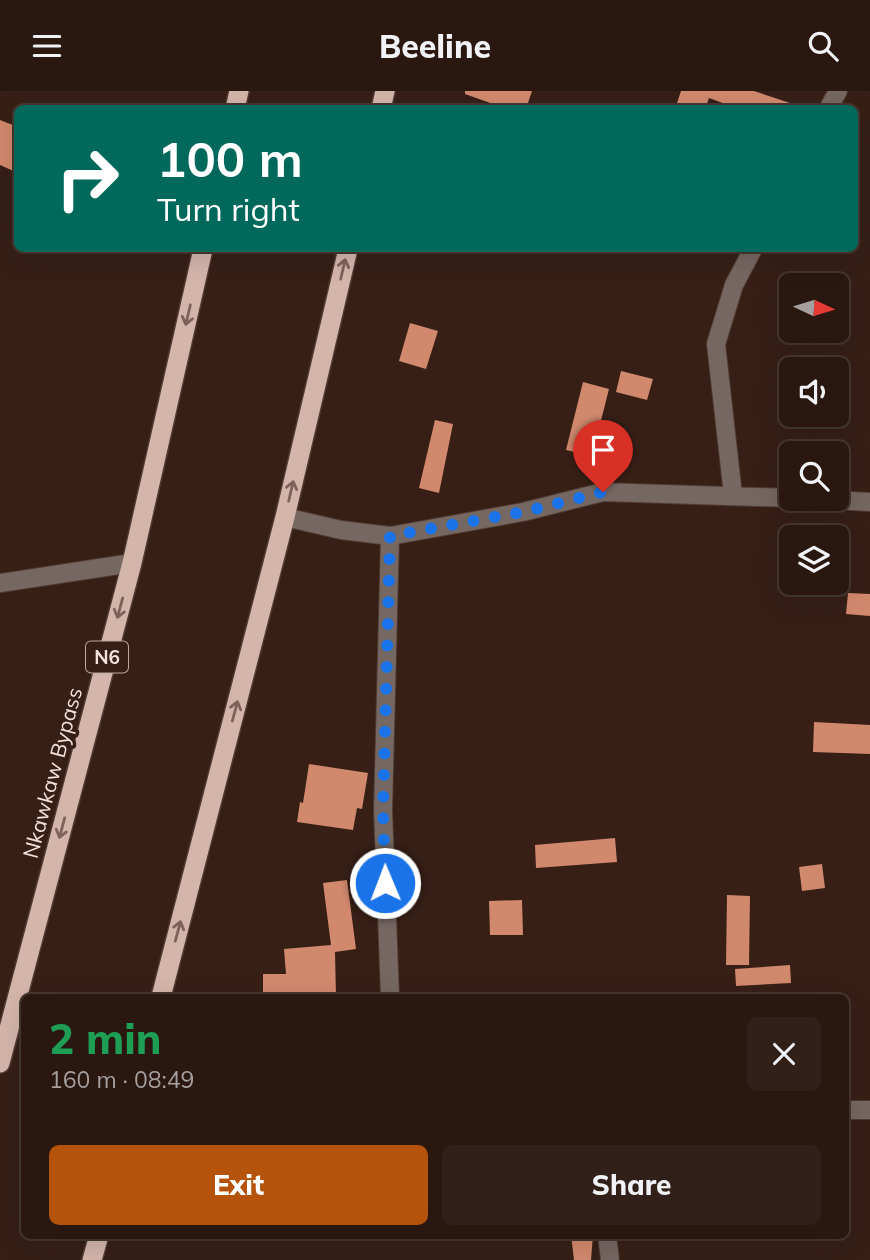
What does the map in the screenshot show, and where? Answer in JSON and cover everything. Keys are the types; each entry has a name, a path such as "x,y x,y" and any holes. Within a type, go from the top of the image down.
{"highway":[{"name":"Nkawkaw Bypass","path":"0,1063 132,563 202,252"},
{"path":"161,994 285,517 347,252"},
{"path":"92,1260 98,1239"}],"street":[{"path":"733,495 716,344 734,285 751,252"},
{"path":"285,517 341,530 390,536 523,512 603,492 779,497"},
{"path":"849,501 870,502"},
{"path":"390,536 383,810 390,994"},
{"path":"0,583 132,563"},
{"path":"849,1110 870,1110"},
{"path":"607,1239 610,1260"}],"building":[{"path":"465,91 532,91 527,105 496,105 465,94"},
{"path":"681,91 754,91 796,105 728,105 709,98 706,105 676,105"},
{"path":"0,120 14,125 14,171 0,165"},
{"path":"410,323 438,331 426,369 399,361"},
{"path":"621,371 653,379 647,400 616,392"},
{"path":"583,382 609,389 592,456 566,450"},
{"path":"435,420 453,424 439,493 419,488"},
{"path":"849,593 870,594 870,616 846,614"},
{"path":"814,722 870,725 870,754 813,752"},
{"path":"309,764 368,773 362,809 357,808 353,830 297,822"},
{"path":"615,838 617,862 536,868 535,845"},
{"path":"822,864 825,888 802,891 799,867"},
{"path":"347,880 356,949 335,952 336,994 263,994 263,974 286,974 284,949 331,945 323,883"},
{"path":"727,895 750,896 749,965 726,965"},
{"path":"522,900 523,935 490,935 489,901"},
{"path":"790,965 791,983 736,986 735,969"},
{"path":"571,1239 593,1239 591,1260 574,1260"}],"route":[{"path":"385,883 383,810 390,536 523,512 603,492"}]}
